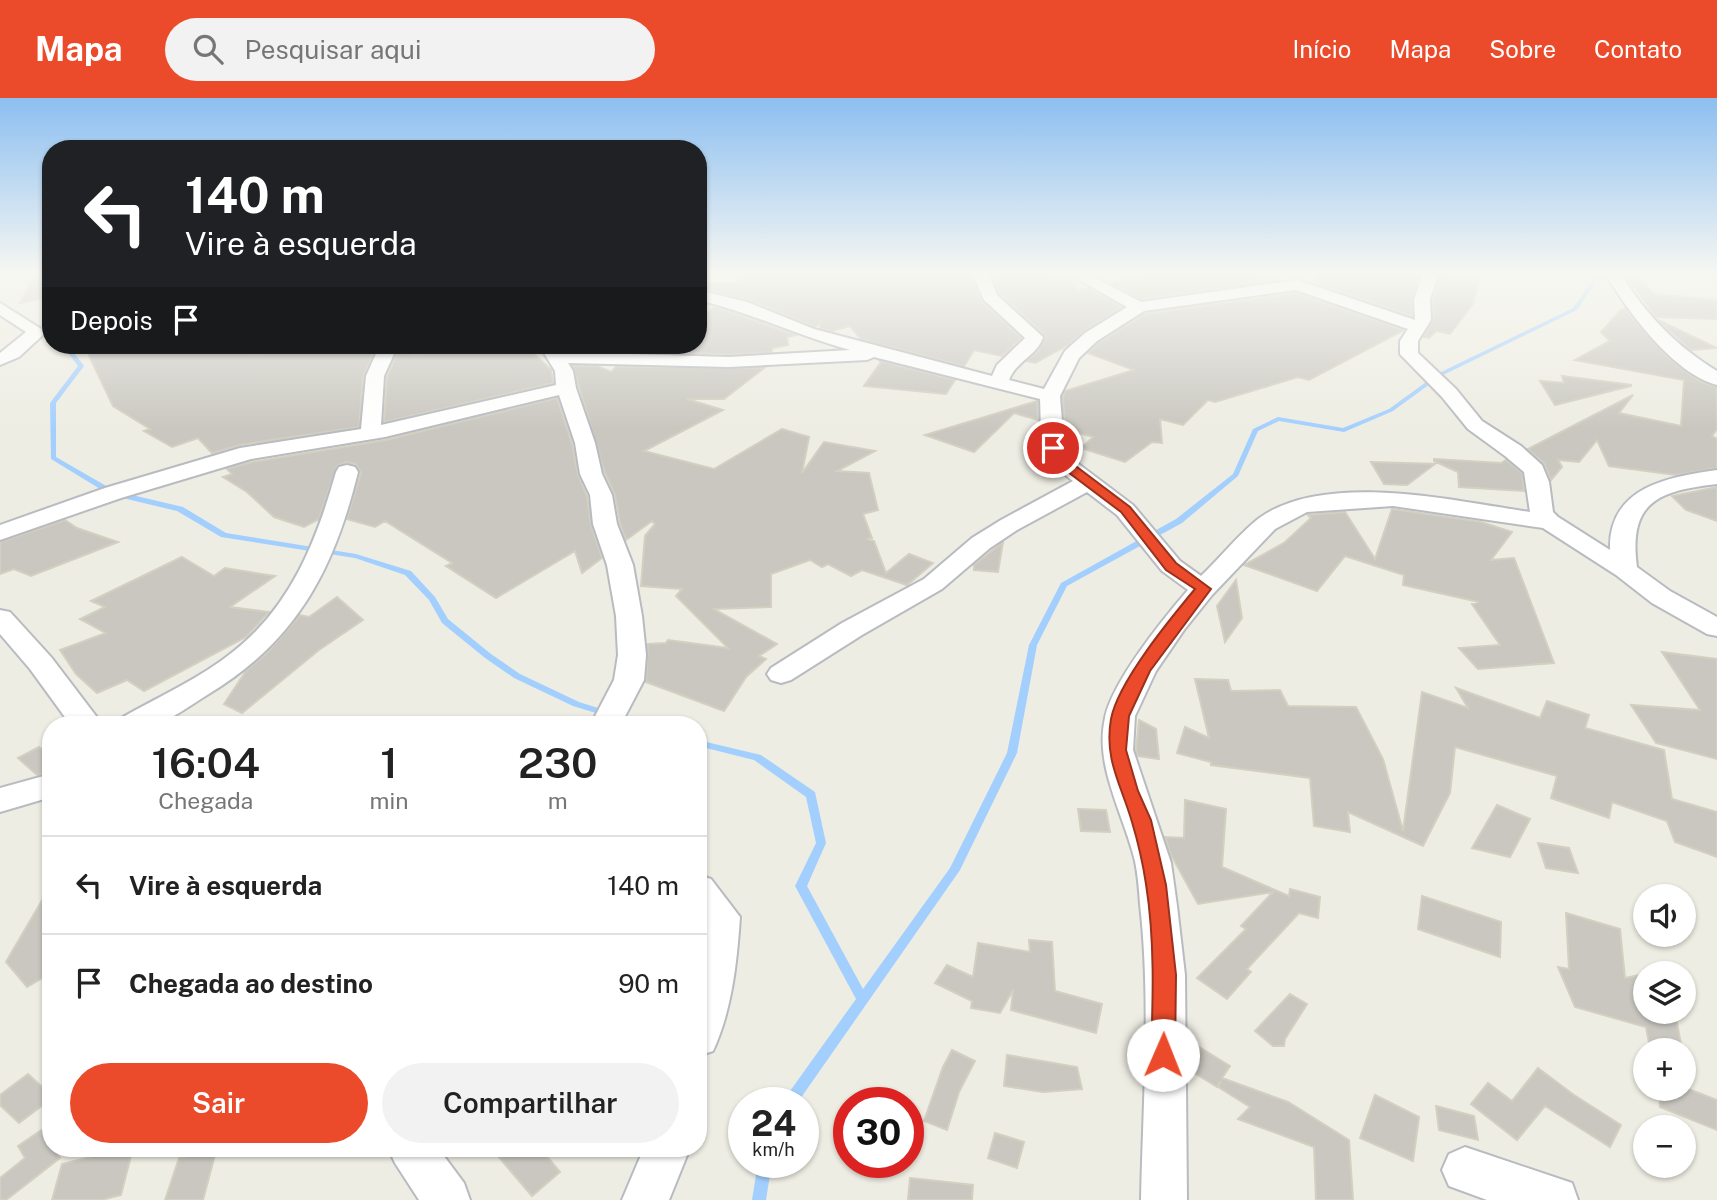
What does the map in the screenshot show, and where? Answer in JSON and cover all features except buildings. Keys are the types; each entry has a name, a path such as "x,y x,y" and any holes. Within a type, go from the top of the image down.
{"street":[{"path":"0,360 23,346 37,332 26,325"},
{"path":"792,325 878,353 1050,396"},
{"path":"999,383 1004,369 1034,341 1034,337 1021,325"},
{"path":"1110,325 1071,355 1050,396 1053,448 1064,464 1125,509 1171,566 1203,589"},
{"path":"1413,325 1418,327 1409,341 1409,354 1432,380 1449,393 1475,425 1513,451 1534,470 1542,513 1550,522 1625,570 1661,597 1717,628"},
{"path":"1650,325 1685,357 1717,379"},
{"path":"600,354 729,362 852,358 878,353"},
{"path":"371,433 370,396 375,372 384,354"},
{"path":"554,354 564,371 566,388 591,474 601,495 605,524 620,565 629,616 632,655 629,680 610,716"},
{"path":"1685,357 1717,356"},
{"path":"0,533 113,493 248,453 371,433 566,388"},
{"path":"147,716 244,657 291,607 328,539 347,472"},
{"path":"1625,570 1620,547 1633,506 1658,488 1717,477"},
{"path":"781,674 852,629 933,584 981,543 1009,525 1088,482"},
{"path":"1164,1200 1165,975 1159,906 1147,842 1117,750 1120,716 1142,671 1173,625 1203,589 1267,524 1301,506 1393,499 1550,522"},
{"path":"0,618 41,663 79,716"},
{"path":"0,800 42,788"},
{"path":"707,900 721,917 717,967 707,1004"},
{"path":"417,1157 447,1200"},
{"path":"645,1200 664,1157"},
{"path":"1465,1170 1555,1200"}],"waterway":[{"path":"801,1087 954,870 1012,753 1033,645 1064,585 1179,521 1236,475 1255,430 1278,419 1344,430 1391,410 1439,375 1541,325"},
{"path":"72,354 81,366 53,403 53,458 113,493 180,509 224,535 356,556 408,573 432,599 445,621 488,656 517,676 576,704 614,716"},
{"path":"707,745 757,757 811,795 821,843 801,886 862,999"},
{"path":"759,1200 762,1178"}],"route":[{"path":"1053,448 1064,464 1125,509 1171,566 1203,589 1173,625 1142,671 1120,716 1117,750 1153,863 1165,975 1163,1055"}]}
